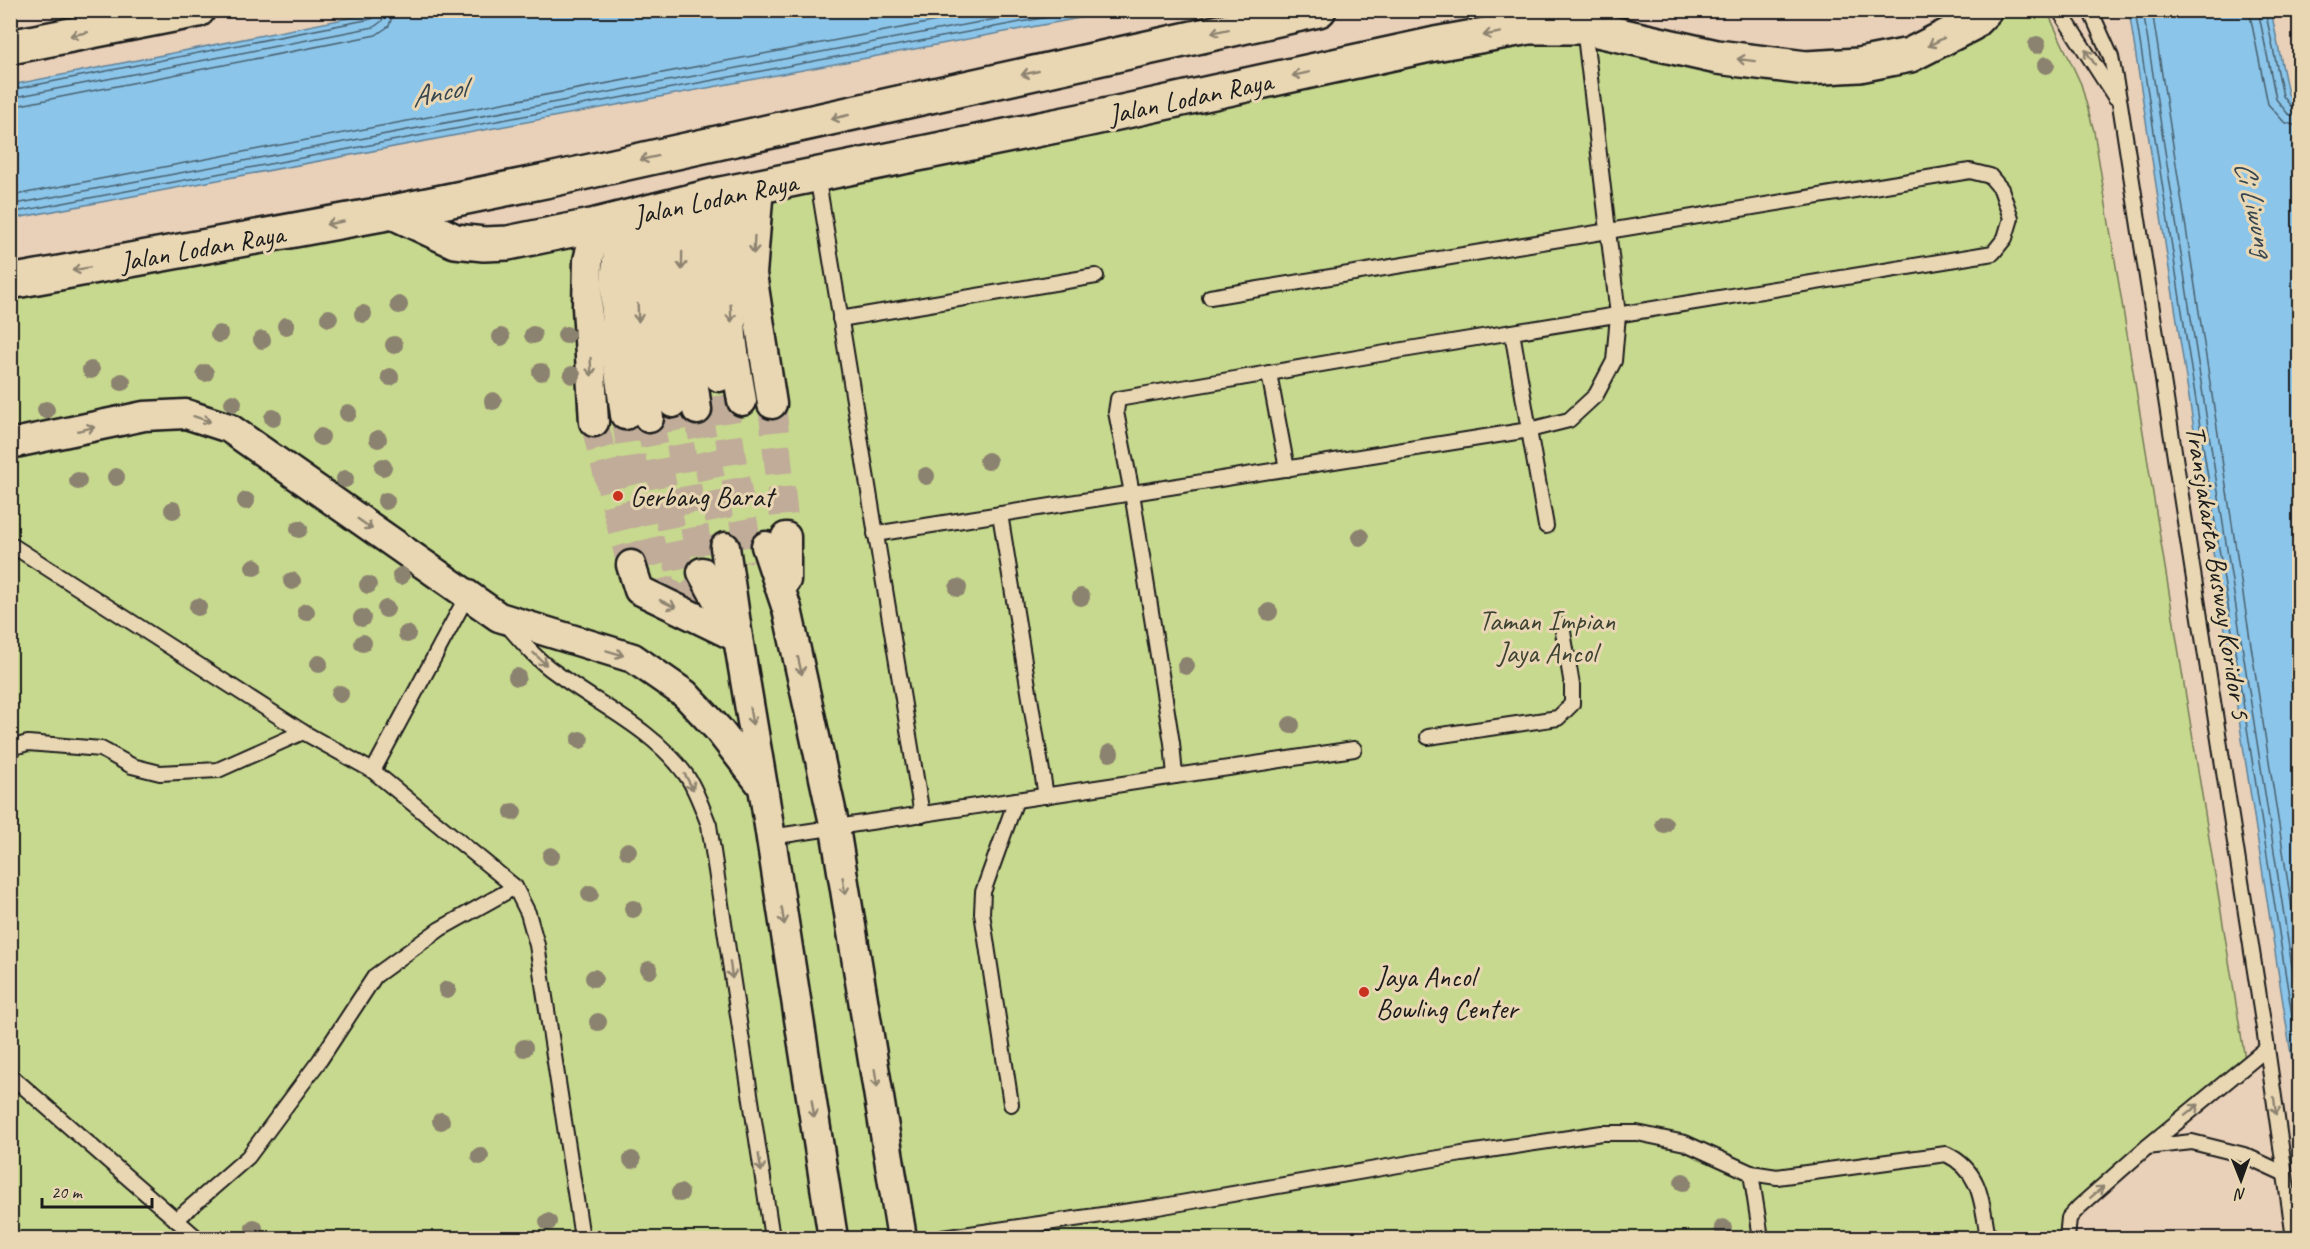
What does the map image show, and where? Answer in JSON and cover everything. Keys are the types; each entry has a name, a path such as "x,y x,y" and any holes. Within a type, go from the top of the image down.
{"main road":[{"path":"10,47 198,10"},
{"name":"Jalan Lodan Raya","path":"10,282 393,212 835,118 1319,10"},
{"name":"Jalan Lodan Raya","path":"393,212 455,241 484,244 508,243 1436,44 1529,27 1584,19 1717,57 1806,68 1859,65 1910,55 1971,24 1985,10"}],"street":[{"path":"679,205 730,242 733,398"},
{"path":"679,205 752,274 772,404"},
{"path":"679,205 683,243 685,406"},
{"path":"637,417 640,360 637,269 679,205"},
{"path":"594,422 588,261 679,205"},
{"path":"20,442 144,416 186,414 229,428 499,617 633,658 685,694 718,729 763,787"},
{"path":"725,547 833,1239"},
{"path":"768,548 787,609 835,828 902,1239"},
{"path":"631,565 639,590 738,638"},
{"path":"702,572 738,638"}],"lane":[{"name":"Transjakarta Busway Koridor 5","path":"2059,10 2120,104"},
{"name":"Transjakarta Busway Koridor 5","path":"2090,10 2110,57 2120,104 2267,1048 2294,1239"},
{"path":"875,534 1529,430 1569,420 1596,395 1614,361 1617,315 1584,19"},
{"path":"1175,776 1172,742 1132,493 1116,412 1118,399 1993,253 2005,238 2011,218 2001,189 1990,176 1970,171 1210,297"},
{"path":"817,175 922,815"},
{"path":"840,319 1096,276"},
{"path":"1512,332 1546,526"},
{"path":"1269,373 1287,469"},
{"path":"1000,514 1046,796"},
{"path":"10,544 303,732 373,771 516,886 528,913 537,945 582,1239"},
{"path":"373,771 467,596"},
{"path":"499,617 536,657 555,673 646,734 666,751 687,776 700,802 709,825 772,1239"},
{"path":"1428,737 1558,718 1572,704 1572,685 1562,626"},
{"path":"10,748 28,743 101,749 132,766 160,773 172,773 218,770 303,732"},
{"path":"771,837 1354,749"},
{"path":"1011,1104 982,913 983,892 1016,800"},
{"path":"176,1220 248,1158 320,1060 375,976 440,929 516,886"},
{"path":"2067,1239 2069,1218 2079,1208 2147,1147 2267,1048"},
{"path":"10,1075 197,1239"},
{"path":"942,1239 1158,1207 1462,1154 1602,1133 1637,1133 1685,1143 1751,1173 1777,1177 1946,1154 1961,1161 1974,1177 1988,1239"},
{"path":"2147,1147 2192,1142 2244,1155 2283,1173"},
{"path":"1751,1173 1761,1239"}],"green space":[{"name":"Taman Impian Jaya Ancol","path":"1985,11 2047,11 2081,84 2094,131 2245,1059 2064,1217 2058,1238 11,1238 11,282 393,212 455,241 1529,27 1861,66"}],"water":[{"name":"Ancol","path":"385,11 1117,11 11,219 11,85"},
{"name":"Ci Liwung","path":"2129,11 2271,11 2288,94 2299,107 2299,1106"}],"tunnel":[{"path":"723,395 751,562"},
{"path":"673,403 702,572"},
{"path":"772,404 786,537"},
{"path":"697,410 725,547"},
{"path":"625,415 636,484 662,588 691,607"},
{"path":"649,418 681,577 707,604"},
{"path":"594,422 631,565"}],"place":[{"name":"Gerbang Barat","path":"618,496"},
{"name":"Jaya Ancol Bowling Center","path":"1364,992"}]}
